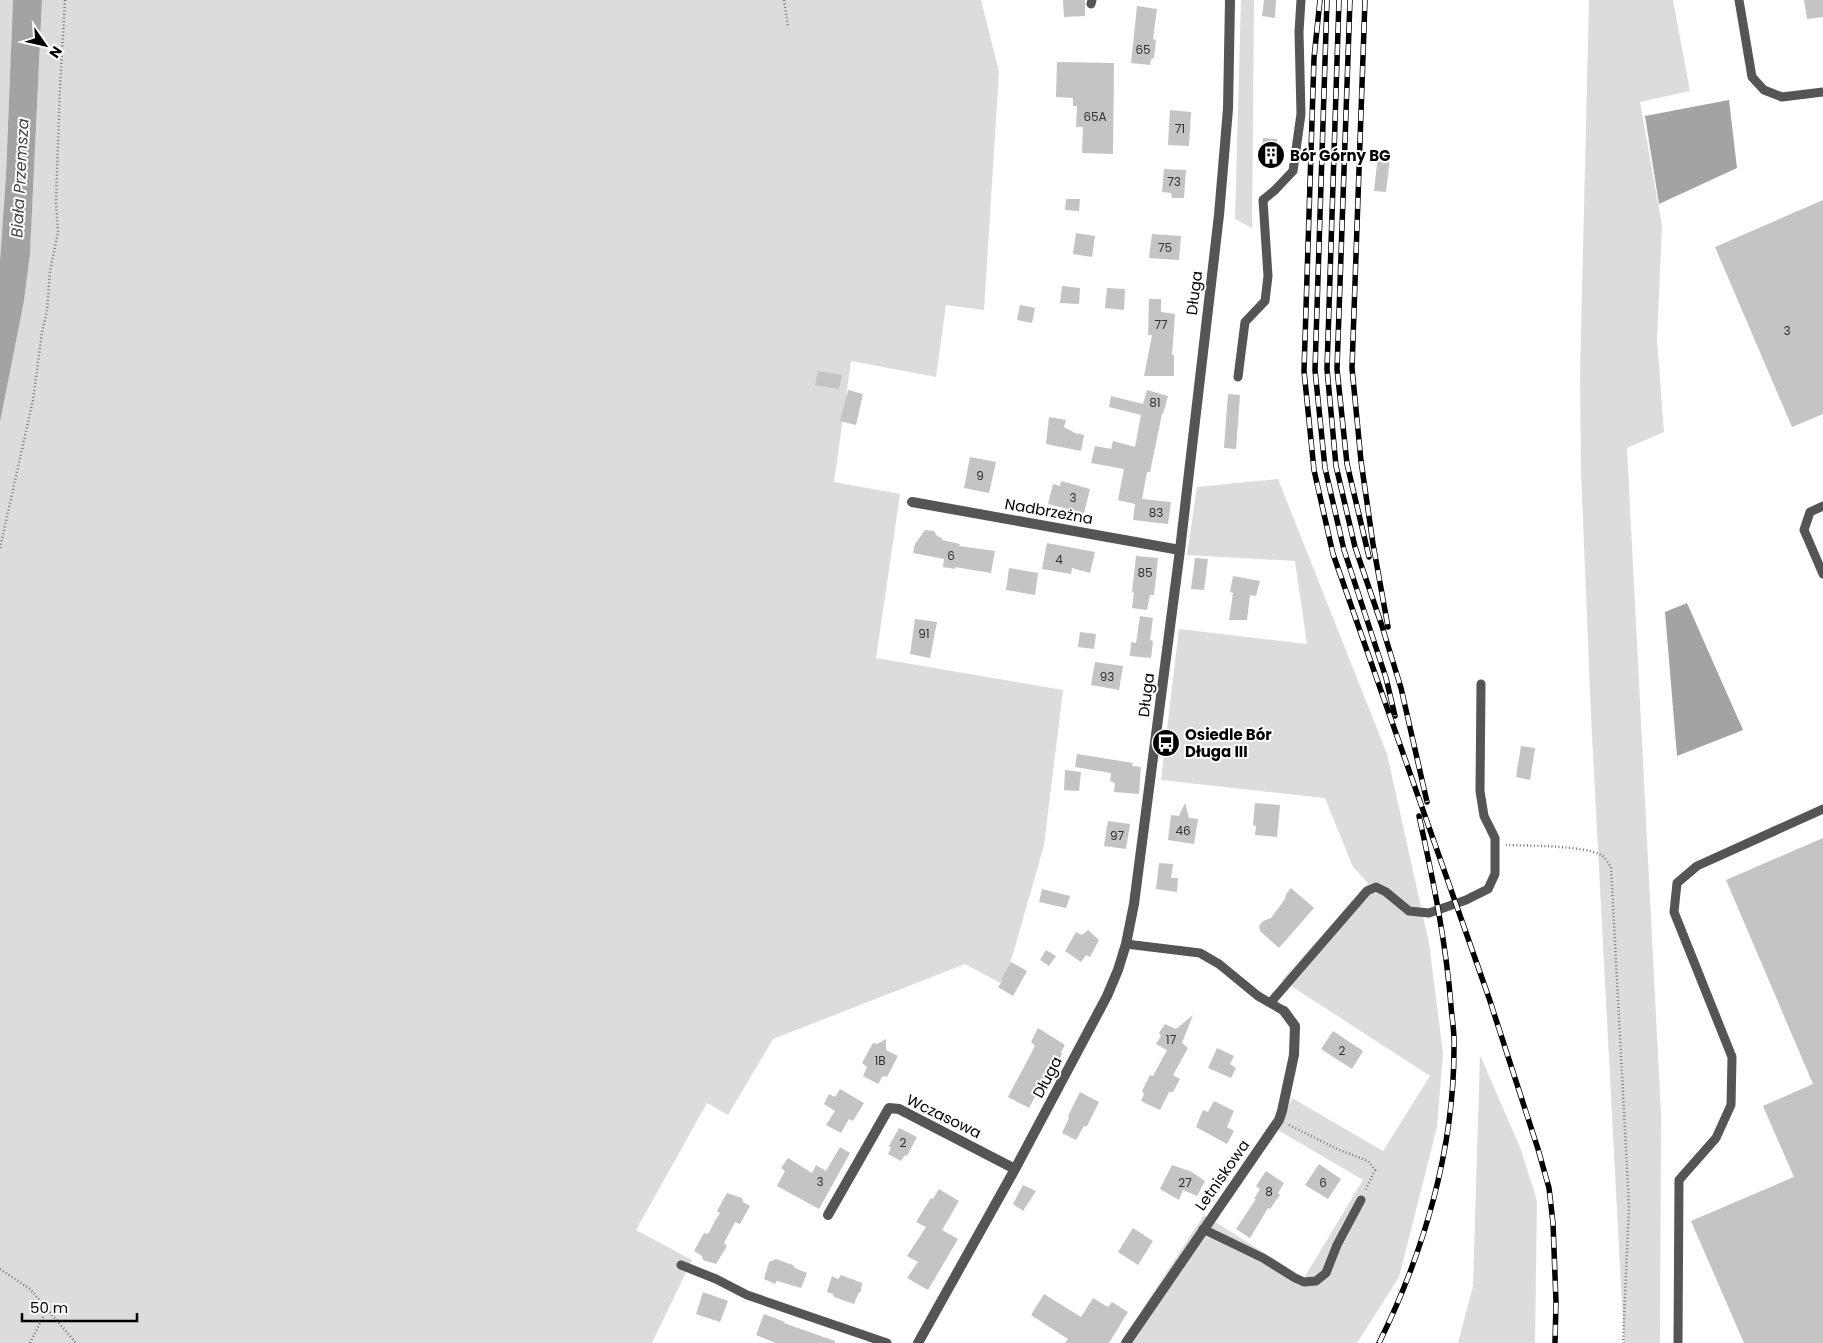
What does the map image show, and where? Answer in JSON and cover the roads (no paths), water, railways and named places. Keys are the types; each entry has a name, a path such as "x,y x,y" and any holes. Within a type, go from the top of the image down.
{"street":[{"name":"Długa","path":"918,1343 1107,996 1126,944 1142,849 1180,550 1219,215 1228,109 1230,0"},
{"name":"Nadbrzeżna","path":"912,502 1180,550"},
{"name":"Letniskowa","path":"1126,1343 1203,1229 1248,1167 1278,1120 1289,1082 1294,1055 1296,1026 1284,1011"},
{"name":"Wczasowa","path":"828,1215 889,1108 899,1109 1014,1169"}],"lane":[{"path":"1238,377 1245,322 1265,301 1268,276 1263,200 1293,171 1301,114 1299,32 1302,0"},
{"path":"1739,0 1752,77 1764,90 1782,97 1823,92"},
{"path":"1823,506 1810,512 1804,530 1823,574"},
{"path":"1271,1002 1367,891 1376,887 1386,892 1409,911 1429,912 1466,900 1488,888 1495,874 1495,838 1484,816 1480,791 1482,684"},
{"path":"1678,1343 1679,1180 1716,1138 1731,1105 1732,1057 1674,912 1677,883 1697,866 1823,809"},
{"path":"1126,944 1200,954 1219,964 1258,996 1284,1011"},
{"path":"1203,1229 1263,1258 1295,1278 1304,1282 1316,1281 1326,1274 1337,1245 1361,1200"},
{"path":"682,1265 746,1294 886,1343"}],"water":[{"name":"Biała Przemsza","path":"13,0 42,0 30,254 24,301 0,422 0,261 6,175"},
{"path":"1729,100 1737,168 1659,204 1645,116"},
{"path":"1687,603 1743,730 1677,756 1665,612"}],"railway":[{"path":"1320,0 1314,58 1304,371 1314,470 1333,554 1489,998 1549,1188 1553,1223 1556,1302 1555,1343"},
{"path":"1327,0 1315,370 1325,468 1344,550 1386,678 1395,716"},
{"path":"1339,0 1327,369 1336,466 1355,547 1401,688 1427,802"},
{"path":"1350,0 1337,369 1347,464 1369,557"},
{"path":"1365,0 1352,368 1361,461 1388,627"},
{"path":"1379,1343 1410,1273 1423,1237 1442,1162 1453,1086 1454,1038 1446,958 1419,816"}],"place":[{"name":"Bór Górny BG","path":"1271,155"},
{"name":"Osiedle Bór Długa III","path":"1166,743"}]}
